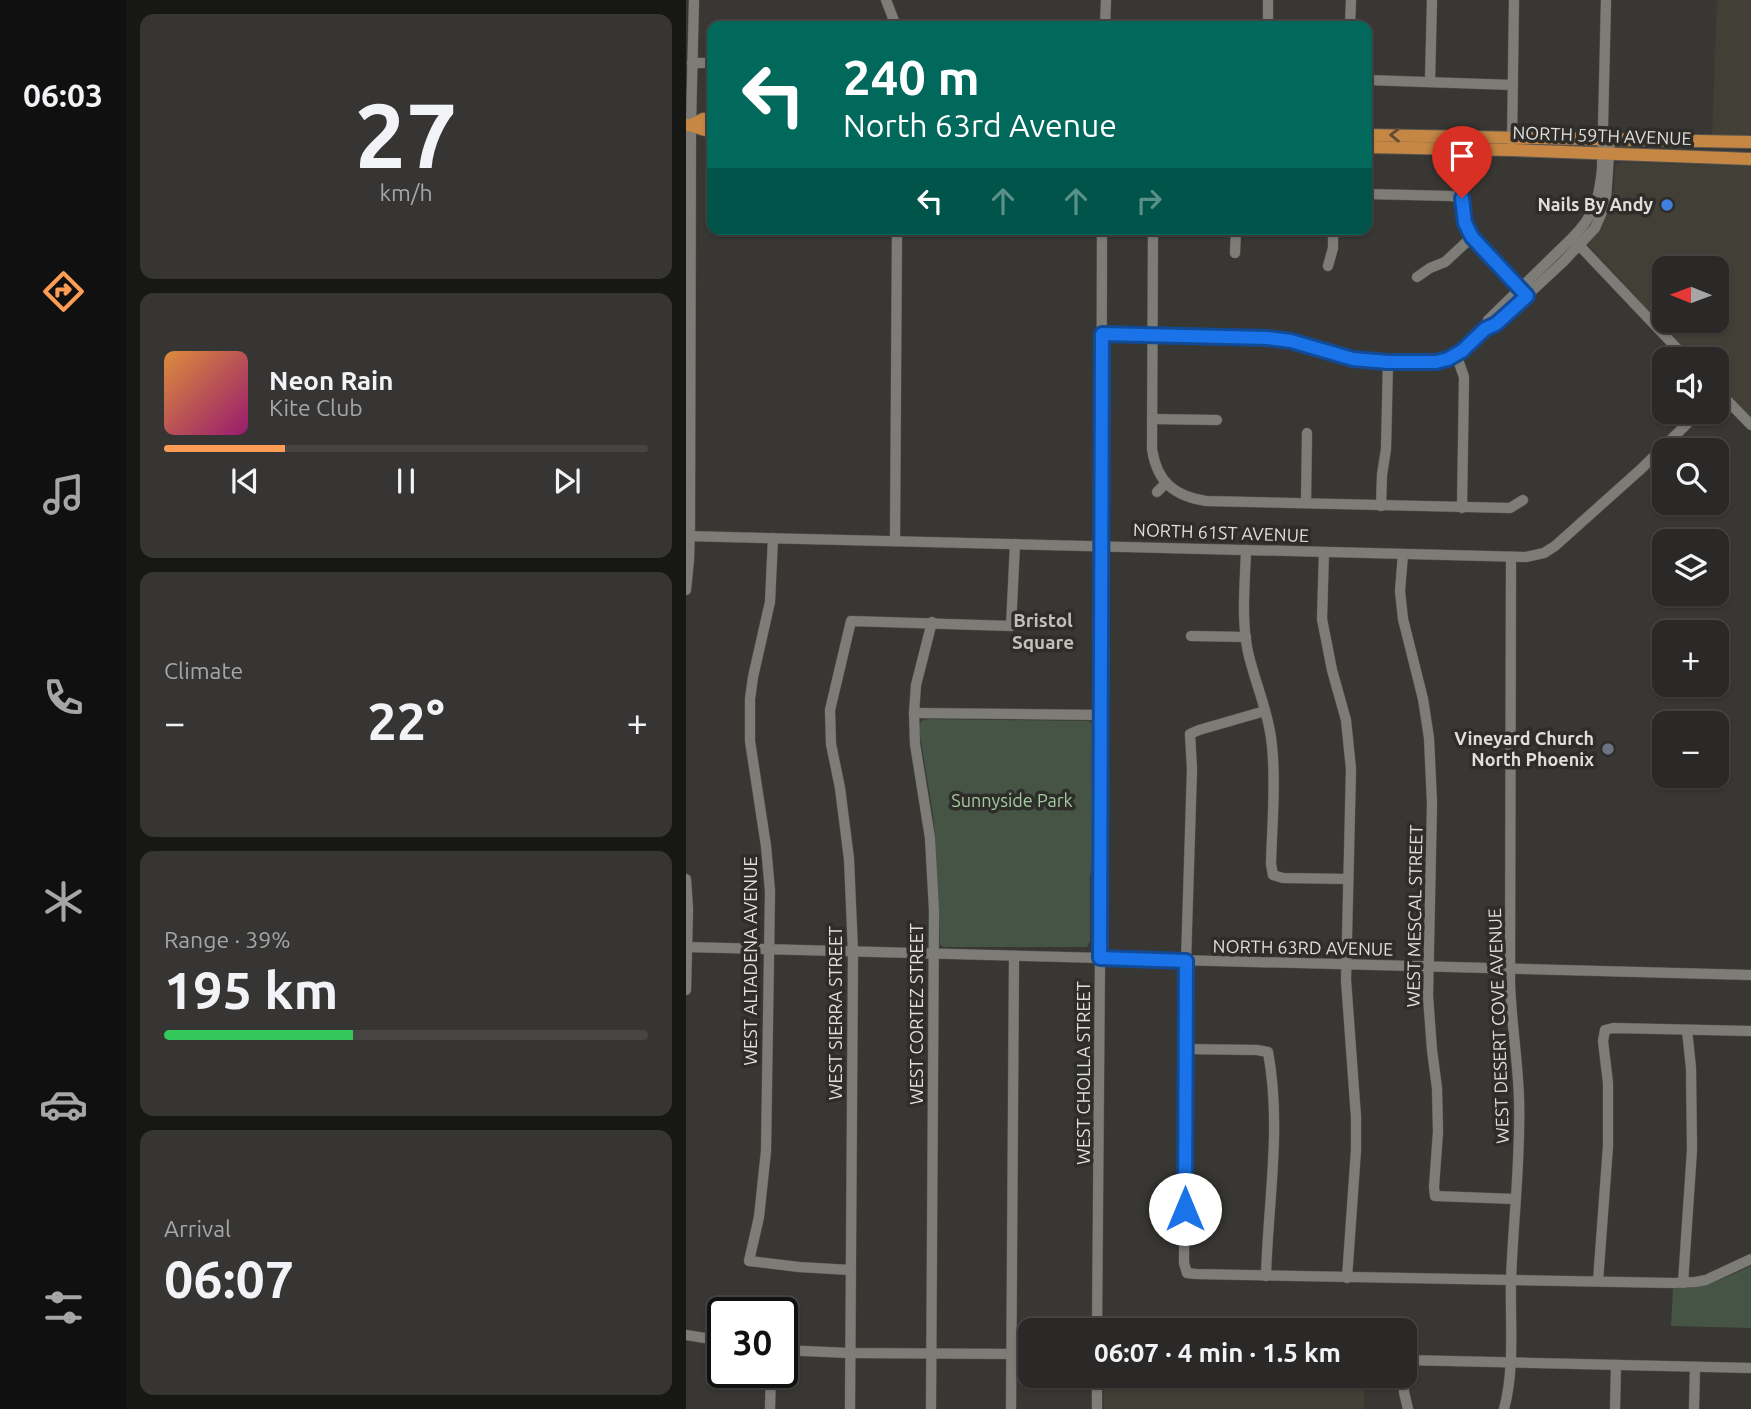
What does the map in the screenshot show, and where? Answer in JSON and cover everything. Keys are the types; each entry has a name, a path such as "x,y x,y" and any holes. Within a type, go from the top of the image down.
{"main road":[{"path":"689,125 707,119"},
{"path":"689,125 707,131"},
{"name":"NORTH 59TH AVENUE","path":"1372,135 1512,144 1606,154 1751,159"},
{"name":"NORTH 59TH AVENUE","path":"1372,147 1512,144 1605,137 1751,142"}],"street":[{"path":"686,590 689,125 694,0"},
{"path":"886,0 894,21"},
{"path":"1105,21 1106,0"},
{"path":"1268,0 1268,21"},
{"path":"1350,21 1351,0"},
{"path":"1430,82 1432,0"},
{"path":"1512,144 1514,0"},
{"path":"1102,334 1279,339 1353,359 1388,362 1436,362 1456,355 1485,329 1496,324 1524,292 1576,242 1593,212 1606,154 1606,0"},
{"path":"692,63 707,63"},
{"path":"1372,80 1513,85"},
{"path":"1372,194 1462,198 1465,223 1472,237 1524,292"},
{"path":"895,541 897,235"},
{"name":"WEST CHOLLA STREET","path":"1097,1318 1102,235"},
{"path":"1153,235 1154,459 1166,483 1181,495 1206,501 1462,508 1510,508 1523,500"},
{"path":"1235,253 1236,235"},
{"path":"1328,266 1333,235"},
{"path":"1418,277 1445,262 1472,237"},
{"path":"1576,242 1676,347"},
{"path":"1456,355 1464,377 1462,508"},
{"path":"1381,506 1386,449 1388,362"},
{"path":"1729,404 1751,425"},
{"path":"1152,419 1217,420"},
{"name":"NORTH 61ST AVENUE","path":"688,536 1534,556 1555,546 1687,424"},
{"path":"1306,503 1307,433"},
{"path":"1157,492 1166,483"},
{"name":"WEST ALTADENA AVENUE","path":"773,538 770,602 750,699 752,760 770,891 770,950 766,1151 759,1217 749,1261 850,1270"},
{"path":"932,622 1011,625 1015,544"},
{"path":"1246,550 1244,611 1248,653 1272,743 1273,875 1283,878 1348,879"},
{"path":"1324,552 1322,619 1346,720 1351,769 1346,965 1356,1150 1347,1278"},
{"name":"WEST MESCAL STREET","path":"1403,554 1400,592 1402,619 1423,699 1429,738 1432,803 1427,996 1437,1088 1435,1196 1515,1199"},
{"name":"WEST DESERT COVE AVENUE","path":"1504,1409 1510,1363 1511,1281 1519,1149 1519,1097 1510,969 1511,557"},
{"name":"WEST SIERRA STREET","path":"849,1409 852,952 849,859 841,788 831,744 830,710 851,621 932,622"},
{"name":"WEST CORTEZ STREET","path":"931,1409 934,910 930,838 915,744 914,713 916,685 932,622"},
{"path":"1191,636 1246,637"},
{"path":"1265,711 1190,734 1192,769 1186,961 1184,1263 1187,1273 1683,1283 1706,1280 1751,1259"},
{"path":"914,713 1100,715"},
{"path":"686,879 686,990"},
{"name":"NORTH 63RD AVENUE","path":"687,947 1751,975"},
{"path":"1011,1409 1014,957"},
{"path":"1598,1281 1608,1146 1608,1083 1603,1041 1605,1030 1751,1031"},
{"path":"1683,1283 1692,1150 1691,1068 1687,1030"},
{"path":"1186,1049 1268,1052 1275,1118 1266,1276"},
{"path":"686,1335 707,1338"},
{"path":"798,1351 1018,1354"},
{"path":"1417,1360 1751,1368"},
{"path":"1615,1409 1616,1365"},
{"path":"1694,1409 1695,1367"},
{"path":"770,1409 771,1388"},
{"path":"1097,1388 1097,1409"},
{"path":"1404,1388 1408,1409"}],"shaded area":[{"path":"1717,0 1751,0 1751,136 1712,135"},
{"path":"1621,162 1751,166 1751,420 1729,397 1729,347 1682,347 1669,333 1729,333 1729,256 1652,256 1652,314 1588,245 1609,203 1614,188 1616,164"},
{"path":"1104,1388 1364,1388 1364,1409 1104,1409"}],"green space":[{"name":"Sunnyside Park","path":"921,721 1088,721 1093,724 1090,941 1087,947 940,945 933,815 919,729"},
{"path":"1751,1266 1751,1328 1671,1326 1673,1288 1705,1285"}],"place":[{"name":"Nails By Andy","path":"1667,205"},
{"name":"Vineyard Church North Phoenix","path":"1608,749"}],"district":[{"name":"Bristol Square","path":"1043,631"}],"route":[{"path":"1185,1209 1186,961 1100,958 1102,334 1267,338 1291,341 1367,361 1422,363 1448,359 1471,344 1485,329 1496,324 1527,296 1472,237 1465,223 1462,198"}]}
